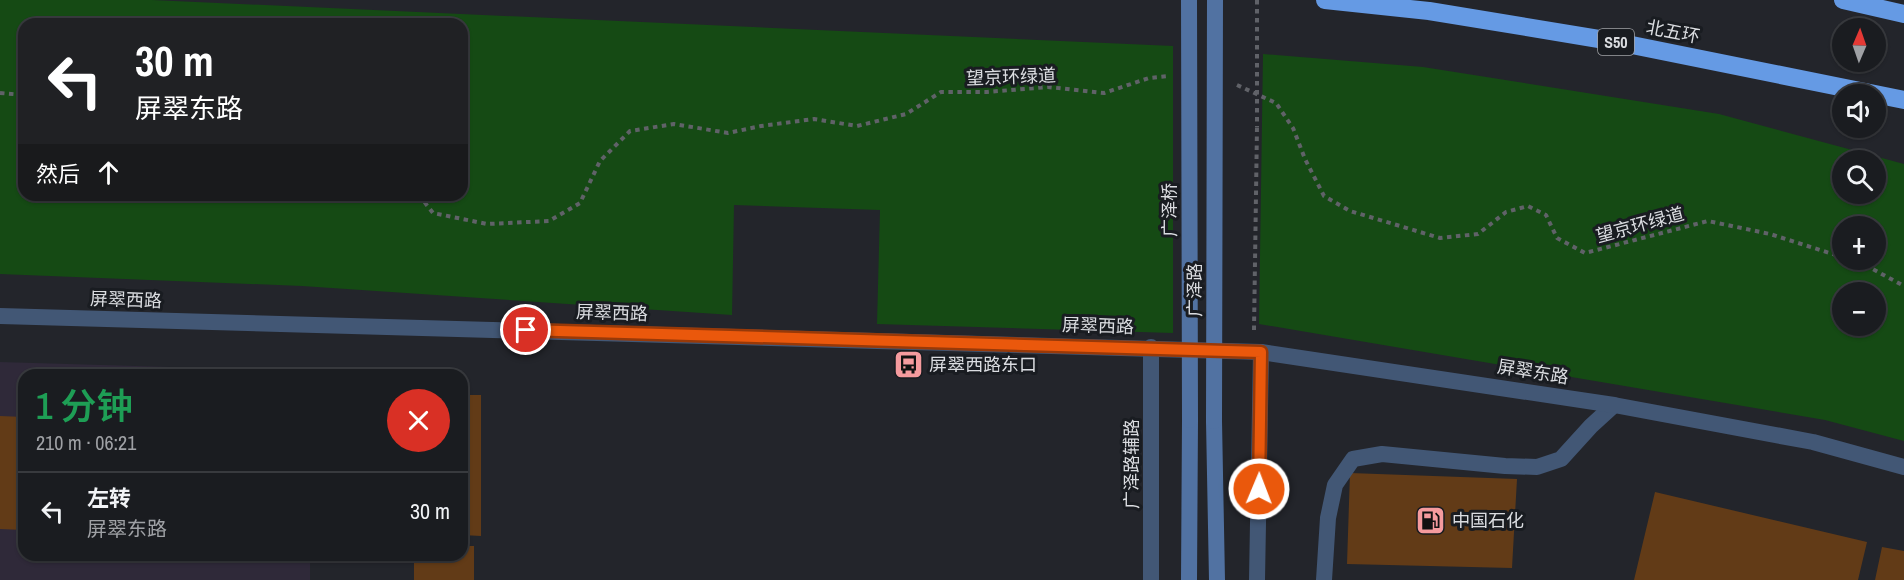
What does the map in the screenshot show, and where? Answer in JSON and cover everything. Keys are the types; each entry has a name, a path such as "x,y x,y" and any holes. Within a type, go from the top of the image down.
{"highway":[{"name":"北五环","path":"1325,0 1429,11 1617,42 1900,100"},
{"path":"1843,0 1904,14"}],"main road":[{"name":"广泽桥","path":"1189,0 1189,580"},
{"name":"广泽路","path":"1215,0 1214,421 1217,580"}],"street":[{"name":"屏翠西路","path":"0,316 1151,347"},
{"name":"屏翠东路","path":"1151,347 1258,351 1614,405 1813,442 1904,467"},
{"name":"广泽路辅路","path":"1151,347 1151,580"},
{"path":"1257,580 1258,351"},
{"path":"1324,580 1328,518 1335,485 1353,459 1382,454 1537,467 1561,459 1614,405"}],"path":[{"path":"1257,0 1258,351"},
{"name":"望京环绿道","path":"424,201 433,213 487,224 549,221 580,203 600,161 630,131 674,124 728,134 761,126 814,119 857,126 906,114 941,92 987,92 1048,87 1104,93 1149,78 1170,76"},
{"name":"望京环绿道","path":"1231,83 1276,102 1293,128 1305,159 1324,196 1350,211 1440,238 1478,234 1506,212 1528,206 1546,215 1557,238 1585,253 1708,221 1770,234 1832,254"},
{"path":"0,93 18,94"},
{"path":"1874,270 1904,286"}],"shaded area":[{"path":"0,362 240,369 18,369 18,561 310,561 310,580 0,580"}],"green space":[{"path":"0,0 152,0 1173,46 1173,333 877,324 880,210 734,205 732,315 302,286 0,274"},
{"path":"1263,54 1423,67 1719,114 1852,150 1832,150 1832,204 1886,204 1886,159 1904,164 1904,441 1825,420 1259,324"}],"building":[{"path":"468,395 481,395 481,536 468,535"},
{"path":"0,416 18,417 18,530 0,529"},
{"name":"中国石化","path":"1350,473 1517,479 1512,568 1347,564"},
{"path":"1655,492 1867,542 1858,580 1634,580"},
{"path":"468,546 474,546 474,580 414,580 414,561 468,561"},
{"path":"1882,547 1904,551 1904,580 1875,580"}],"place":[{"name":"屏翠西路东口","path":"908,365"},
{"name":"中国石化","path":"1431,521"}],"route":[{"path":"526,330 1261,352 1259,489"}]}
